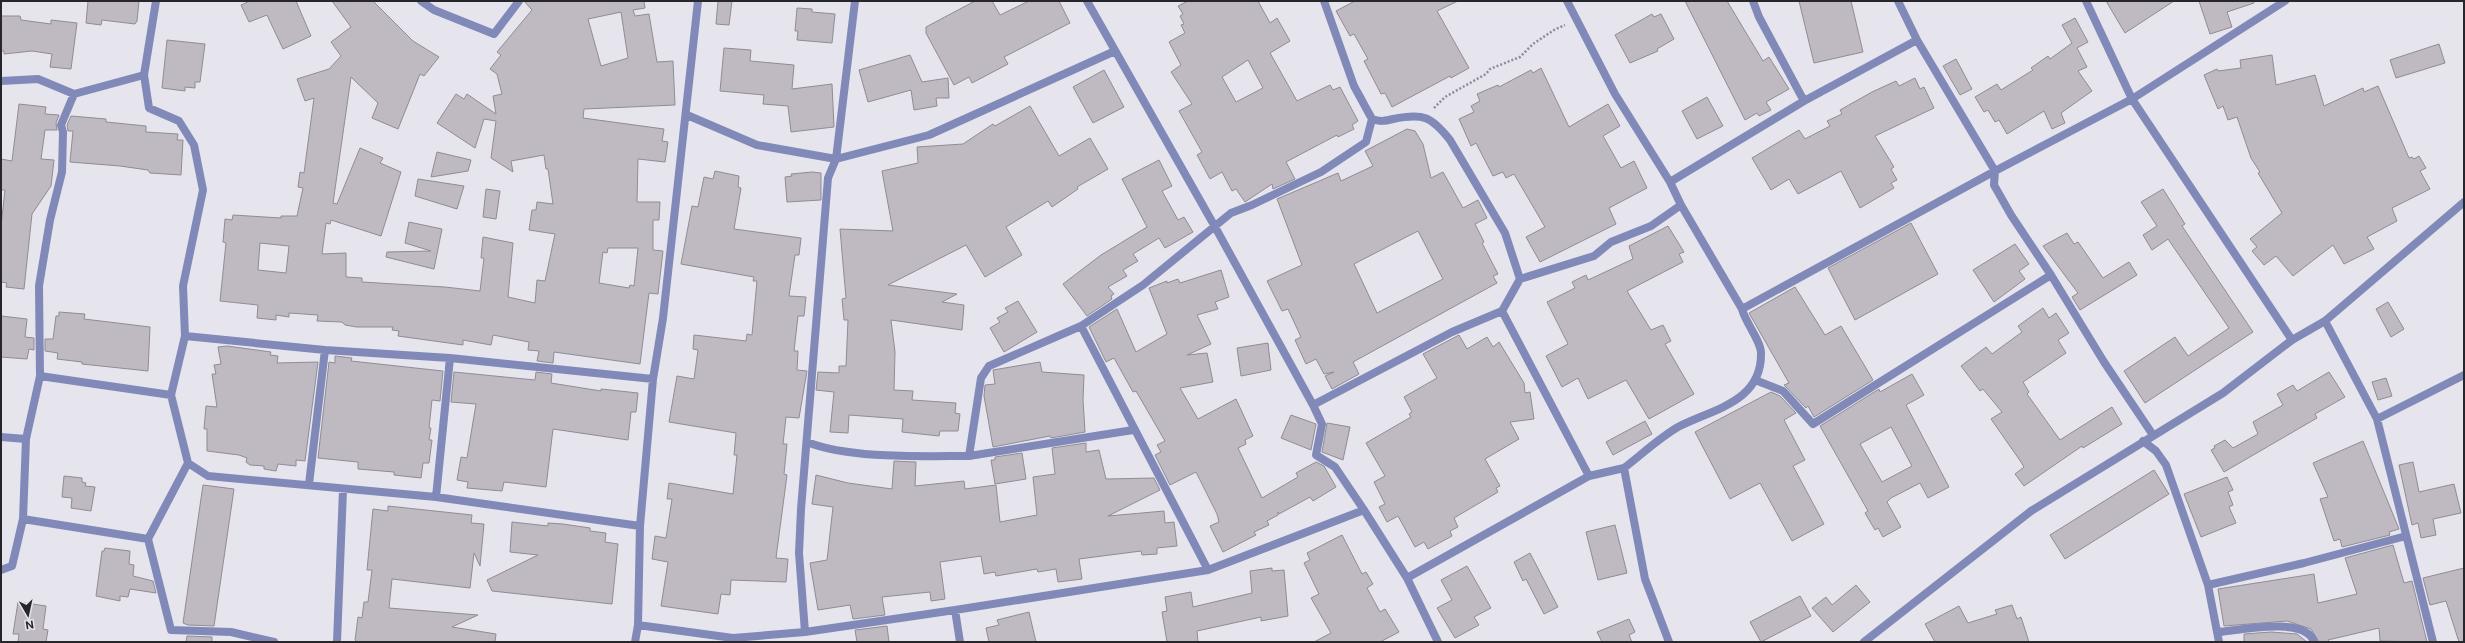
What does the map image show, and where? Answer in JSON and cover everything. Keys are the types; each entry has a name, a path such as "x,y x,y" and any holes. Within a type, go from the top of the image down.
{"street":[{"path":"156,1 144,75 149,108 179,121 194,145 203,190 183,286 185,336 171,396 188,463 148,538 171,630 232,632 274,642"},
{"path":"421,1 434,10 494,34 519,1"},
{"path":"636,642 638,625 640,526 653,379 664,318 687,115 698,1"},
{"path":"805,632 799,553 807,442 828,178 836,158 855,1"},
{"path":"1087,1 1214,225 1313,406 1322,424 1316,455 1335,467 1364,510 1407,578 1435,641"},
{"path":"1324,1 1354,86 1372,119 1379,122 1412,115 1426,117 1439,126 1450,140 1505,233 1520,279"},
{"path":"1407,578 1589,476 1624,468 1676,428 1743,396 1760,373 1762,351 1745,321 1742,309 1681,206 1670,182 1614,94 1567,1"},
{"path":"1753,1 1759,17 1804,102"},
{"path":"1898,1 1917,40 1995,171 1994,185 2011,215 2051,275 2104,362 2153,435"},
{"path":"2086,1 2132,99 2292,340"},
{"path":"1742,309 1995,171 2132,99 2285,1"},
{"path":"1670,182 1804,102 1917,40"},
{"path":"687,115 757,144 836,158 929,135 1115,51"},
{"path":"1,81 38,79 74,94 144,75"},
{"path":"1,570 12,566 23,519 26,439 40,376 39,286 50,220 62,172 63,132 61,125 74,94"},
{"path":"969,456 981,378 989,366 1081,326 1143,285 1214,225 1231,213 1252,205 1321,172 1366,142 1372,119"},
{"path":"1864,642 2031,512 2143,441 2223,393 2292,340 2325,320 2464,202"},
{"path":"1313,406 1452,332 1502,311 1520,279 1594,256 1612,242 1651,226 1681,206"},
{"path":"1755,380 1783,391 1813,424 2051,275"},
{"path":"1502,311 1589,476"},
{"path":"2325,320 2377,419 2432,642"},
{"path":"1081,326 1133,430 1208,570"},
{"path":"185,336 325,350 450,358 653,379"},
{"path":"309,484 325,350"},
{"path":"436,497 450,358"},
{"path":"40,376 171,396"},
{"path":"2377,419 2464,376"},
{"path":"807,442 823,448 847,452 969,456 1133,430"},
{"path":"1,437 26,439"},
{"path":"2143,441 2156,451 2166,465 2208,585 2219,632 2219,642"},
{"path":"188,463 208,476 309,484 343,490 436,497 640,526"},
{"path":"1624,468 1645,579 1670,642"},
{"path":"337,642 343,490"},
{"path":"638,625 733,638 805,632 1208,570 1364,510"},
{"path":"23,519 148,538"},
{"path":"2208,585 2304,563 2406,536"},
{"path":"955,610 960,642"},
{"path":"2219,632 2291,626 2305,631 2312,637 2314,642"}],"path":[{"path":"1426,117 1446,97 1486,74 1490,70 1520,57 1524,50 1554,30 1577,21"}],"building":[{"path":"88,1 139,1 137,21 135,24 102,20 101,25 86,23"},
{"path":"250,1 296,1 311,36 283,49 267,15 249,22 241,5"},
{"path":"332,1 373,1 413,41 439,57 424,76 420,74 398,129 372,118 378,103 351,77 333,203 337,204 360,148 383,158 380,163 401,172 381,236 331,220 330,224 326,223 322,254 346,253 346,277 362,278 362,282 445,287 480,291 484,258 481,258 483,237 513,243 508,297 535,303 537,280 545,281 555,234 529,230 532,210 536,210 537,202 553,204 548,169 546,169 544,155 511,161 513,172 491,158 496,121 484,119 475,148 437,123 456,94 464,99 467,94 496,114 493,96 502,94 497,74 490,69 501,55 497,52 532,10 524,1 644,1 645,8 633,10 635,16 649,14 657,62 673,61 675,105 584,109 583,118 664,129 662,141 668,142 665,162 638,159 637,202 660,202 659,220 653,220 653,250 663,251 658,294 649,293 640,364 554,352 553,363 537,361 539,351 528,350 529,342 493,335 491,345 463,340 463,345 398,336 399,331 392,330 393,327 357,327 345,325 342,322 317,321 318,315 289,313 289,317 276,315 276,320 257,318 258,305 220,301 226,243 223,242 225,219 232,220 233,215 281,218 281,216 297,216 303,188 298,187 300,172 304,173 314,98 305,101 297,79 329,69 341,56 331,42 351,27","holes":["621,12 628,58 601,66 588,19","260,243 289,246 286,273 258,270","608,248 638,248 634,286 630,285 629,288 599,283 603,252 607,253"]},
{"path":"718,1 732,1 729,25 716,24"},
{"path":"975,1 992,1 1000,15 1029,1 1059,1 1070,23 1004,57 1008,64 972,83 969,77 954,85 926,33 926,27"},
{"path":"1188,1 1258,1 1270,23 1277,18 1290,41 1270,53 1297,101 1330,85 1333,90 1340,87 1358,121 1352,125 1354,129 1338,137 1337,135 1286,162 1295,179 1273,189 1272,184 1245,202 1236,189 1232,191 1222,172 1210,179 1197,155 1202,152 1179,111 1192,104 1171,72 1181,65 1169,42 1185,33 1181,25 1184,24 1180,16 1183,14 1178,6","holes":["1248,60 1263,88 1236,102 1222,77"]},
{"path":"1355,1 1458,1 1437,11 1469,68 1451,78 1450,76 1392,107 1385,93 1381,94 1364,61 1368,59 1354,34 1350,36 1336,11"},
{"path":"1685,1 1727,1 1763,61 1769,57 1789,89 1766,102 1771,110 1759,116 1757,113 1745,120"},
{"path":"1799,1 1851,1 1863,52 1814,63"},
{"path":"2106,1 2174,1 2125,33"},
{"path":"2199,1 2253,1 2254,3 2227,12 2232,27 2210,34"},
{"path":"797,8 812,9 812,12 835,14 832,43 797,40 798,31 795,31"},
{"path":"1652,14 1654,17 1661,14 1674,39 1657,49 1658,51 1630,63 1615,35"},
{"path":"1,16 20,16 21,20 51,24 51,20 77,23 71,69 50,67 52,54 32,51 4,54 4,51 1,51"},
{"path":"2075,18 2088,42 2077,48 2087,67 2078,71 2092,91 2061,113 2065,123 2052,129 2044,111 2007,134 1999,120 1995,122 1988,110 1984,112 1975,97 1997,84 2001,90 2033,70 2031,68 2048,56 2050,59 2072,43 2062,25"},
{"path":"167,40 205,44 200,82 195,82 195,88 185,87 185,91 162,88"},
{"path":"2439,44 2445,63 2396,78 2390,60"},
{"path":"724,48 751,50 750,61 794,65 792,89 832,84 834,127 791,132 788,106 763,104 764,95 720,91"},
{"path":"910,55 922,82 948,78 949,98 936,98 937,106 914,110 911,90 868,102 859,70"},
{"path":"2272,55 2276,85 2315,75 2324,106 2363,88 2364,92 2378,86 2409,158 2412,157 2414,159 2419,156 2426,168 2420,171 2430,189 2392,208 2397,221 2367,237 2374,249 2344,264 2333,245 2293,276 2276,256 2264,265 2252,251 2257,247 2250,239 2282,213 2258,173 2260,172 2251,158 2237,117 2228,120 2223,106 2218,109 2204,75 2217,69 2218,71 2241,68 2240,60"},
{"path":"1956,59 1972,89 1960,95 1943,66"},
{"path":"1541,68 1569,127 1608,104 1620,126 1603,136 1621,168 1634,161 1647,188 1609,208 1616,224 1540,262 1526,237 1545,227 1514,174 1506,178 1503,172 1493,176 1476,143 1471,146 1459,119 1474,112 1471,106 1480,101 1477,94 1498,85 1499,87 1531,70 1533,73"},
{"path":"1104,70 1124,107 1093,123 1073,87"},
{"path":"1915,78 1920,89 1924,87 1934,108 1875,136 1894,167 1891,169 1897,180 1891,183 1894,188 1860,208 1841,171 1798,194 1789,179 1771,190 1752,158 1799,130 1805,139 1830,126 1827,121 1842,114 1840,110 1872,92 1896,81 1899,86"},
{"path":"1707,97 1723,126 1697,139 1682,111"},
{"path":"19,104 46,107 45,114 59,115 56,123 57,130 45,130 41,159 54,160 51,186 32,214 24,289 6,287 7,283 1,282 1,226 5,190 1,190 1,159 12,161"},
{"path":"1030,106 1059,156 1090,138 1108,169 1077,187 1078,189 1052,207 1048,201 1006,227 1022,255 985,277 966,245 888,285 957,294 942,302 964,305 962,330 891,320 895,352 894,390 913,391 912,400 956,403 955,413 960,414 958,431 940,431 939,436 902,432 903,419 849,415 848,433 830,432 834,392 816,390 818,372 839,373 839,366 846,366 848,320 844,320 842,299 846,298 840,229 893,231 882,171 918,163 917,147 963,144 993,124 995,126"},
{"path":"71,116 106,119 106,122 146,126 146,132 178,134 177,140 183,140 181,175 150,173 148,170 120,166 70,162 73,131 68,131 67,125"},
{"path":"1407,129 1415,131 1423,144 1431,178 1443,172 1463,208 1478,200 1487,218 1475,224 1484,242 1482,243 1498,274 1493,276 1497,283 1353,362 1359,374 1332,389 1325,376 1334,372 1324,374 1316,359 1306,364 1295,340 1301,337 1288,309 1282,311 1267,281 1302,265 1277,199 1338,173 1341,181 1373,166 1365,151","holes":["1418,231 1443,279 1377,313 1354,264"]},
{"path":"437,152 471,160 468,171 431,177"},
{"path":"1159,160 1172,186 1162,191 1178,220 1184,217 1193,232 1165,248 1159,238 1133,254 1138,261 1123,270 1127,276 1108,287 1114,294 1111,296 1112,299 1087,316 1063,284 1101,255 1147,227 1122,179"},
{"path":"715,171 739,176 738,187 741,188 734,229 801,238 799,255 795,255 789,296 806,297 804,316 798,316 794,351 798,351 797,370 807,371 799,418 786,417 783,444 787,444 784,474 787,475 776,558 788,559 786,582 731,580 730,595 721,594 718,614 661,606 668,562 652,559 655,536 666,538 672,499 667,499 669,483 733,494 737,455 734,455 736,433 669,422 677,376 694,379 698,350 693,349 694,335 746,341 747,334 752,335 757,281 753,281 754,277 681,264 692,206 698,207 704,177 713,179"},
{"path":"812,172 821,173 821,200 787,202 785,177 792,176 791,174"},
{"path":"418,179 464,186 457,209 415,196"},
{"path":"486,189 500,191 496,219 483,217"},
{"path":"2163,189 2185,224 2182,226 2253,332 2145,403 2124,371 2175,337 2188,356 2229,328 2168,239 2152,250 2143,235 2157,226 2141,202"},
{"path":"409,222 442,229 434,269 386,257 387,252 431,251 405,243"},
{"path":"1911,223 1938,274 1855,320 1828,268"},
{"path":"1668,226 1684,252 1679,254 1683,262 1627,291 1651,330 1663,325 1671,341 1665,344 1694,394 1649,419 1626,380 1588,399 1578,378 1562,387 1546,356 1568,344 1547,302 1575,288 1572,282 1586,275 1588,280 1633,259 1629,246"},
{"path":"2067,233 2074,244 2078,242 2103,278 2129,262 2137,275 2080,310 2072,297 2078,293 2043,246"},
{"path":"2015,244 2029,264 2019,271 2025,279 1994,302 1973,270"},
{"path":"1221,270 1229,297 1215,302 1218,309 1197,315 1211,344 1187,355 1207,353 1213,382 1180,388 1198,419 1236,399 1253,436 1245,440 1246,444 1238,448 1262,498 1298,477 1296,473 1316,462 1324,466 1336,487 1313,501 1310,497 1279,514 1278,512 1278,515 1267,521 1269,525 1254,532 1256,535 1223,552 1210,526 1219,522 1217,514 1196,472 1170,485 1155,455 1161,452 1157,445 1165,441 1136,391 1133,392 1114,358 1106,362 1089,327 1117,309 1136,352 1167,334 1149,288 1167,281 1167,283 1178,279 1180,283"},
{"path":"1795,287 1825,335 1841,326 1873,380 1814,417 1808,406 1806,408 1784,385 1789,383 1749,313"},
{"path":"1018,301 1037,332 1004,352 990,328 1000,322 997,318 1008,312 1005,308"},
{"path":"2388,302 2404,329 2391,337 2376,309"},
{"path":"2043,308 2049,318 2056,313 2069,333 2058,340 2066,353 2023,382 2029,392 2027,394 2060,440 2112,407 2122,424 2083,448 2082,446 2024,486 2015,474 2024,467 1991,419 2002,412 1983,389 1980,391 1961,366 1986,347 1992,354 2022,332 2018,326"},
{"path":"59,312 85,314 84,319 150,327 148,371 82,364 82,362 57,359 58,353 45,351 45,339 53,339 56,316 59,316"},
{"path":"1,316 27,319 25,337 34,338 34,350 29,349 27,359 1,357"},
{"path":"1459,335 1467,349 1487,337 1493,347 1499,342 1524,383 1525,393 1530,392 1534,419 1510,422 1519,439 1485,459 1500,486 1496,488 1498,492 1454,518 1458,527 1450,531 1452,536 1428,549 1424,542 1415,547 1398,516 1387,522 1379,507 1385,504 1374,482 1385,476 1366,443 1411,417 1409,414 1412,412 1404,397 1437,378 1423,354"},
{"path":"1268,343 1271,370 1241,376 1237,348"},
{"path":"227,346 271,352 270,355 278,356 277,363 318,362 305,461 296,460 296,466 278,464 276,471 264,469 264,466 250,465 246,462 247,458 239,455 207,451 207,429 204,429 206,406 217,407 212,374 216,374 214,365 221,364 218,347"},
{"path":"335,356 352,358 351,361 443,371 440,401 432,400 429,440 432,440 429,463 423,463 421,478 394,475 394,472 358,469 358,462 318,458 329,362 335,363"},
{"path":"1040,362 1042,372 1084,375 1083,400 1085,432 1051,438 1050,436 993,447 984,396 985,385 995,384 993,370"},
{"path":"454,372 535,380 536,372 552,374 551,383 601,391 601,389 638,393 636,412 631,412 628,440 553,429 546,487 504,482 502,491 467,488 468,482 457,480 461,457 467,458 476,404 451,402"},
{"path":"2329,372 2345,397 2315,414 2317,418 2224,472 2211,450 2215,448 2214,446 2225,440 2233,448 2258,434 2253,422 2283,405 2277,394 2293,385 2297,391"},
{"path":"1912,374 1924,395 1906,405 1949,487 1928,498 1920,483 1891,498 1887,502 1901,527 1883,537 1878,528 1875,530 1865,513 1868,511 1820,426 1879,389 1880,392","holes":["1891,427 1912,466 1882,482 1860,444"]},
{"path":"2386,378 2392,396 2378,400 2372,382"},
{"path":"1771,392 1780,396 1796,413 1784,420 1805,460 1793,466 1824,524 1792,541 1760,483 1730,499 1695,432"},
{"path":"1291,415 1316,424 1311,450 1281,438"},
{"path":"1645,421 1652,434 1613,455 1606,442"},
{"path":"1327,423 1350,427 1343,460 1322,452"},
{"path":"2363,441 2399,529 2389,532 2390,535 2342,547 2340,539 2334,541 2320,499 2328,497 2313,463"},
{"path":"1086,443 1086,452 1099,450 1106,479 1154,478 1160,490 1108,516 1164,511 1165,523 1174,522 1177,546 1157,548 1157,554 1142,555 1141,551 1079,559 1082,579 1058,582 1056,569 1038,572 1037,569 996,576 995,572 984,574 981,556 940,562 945,599 931,601 930,592 882,597 885,615 853,619 850,605 818,610 810,563 827,560 833,507 812,504 816,475 848,483 892,489 894,461 916,462 915,486 964,481 965,489 996,485 1000,522 1037,515 1033,477 1055,474 1052,448"},
{"path":"1022,453 1026,479 995,484 991,460 995,460 995,457"},
{"path":"2413,462 2419,492 2454,484 2461,513 2433,519 2436,535 2421,538 2418,523 2412,525 2399,465"},
{"path":"2154,470 2169,494 2065,559 2050,535"},
{"path":"64,476 82,478 82,482 86,483 85,486 95,487 91,511 71,508 72,498 62,497"},
{"path":"2227,477 2233,490 2228,492 2233,505 2229,507 2236,523 2201,537 2184,494"},
{"path":"203,485 234,489 214,626 188,625 183,623"},
{"path":"388,506 472,515 471,523 484,524 480,566 474,553 470,588 392,579 389,608 478,615 452,627 496,634 495,642 357,642 355,640 358,617 362,618 364,602 368,602 372,570 367,570 373,509 388,511"},
{"path":"512,522 548,526 548,523 563,524 590,528 590,531 606,533 605,542 618,544 612,604 492,591 487,580 538,555 510,552"},
{"path":"1615,525 1627,573 1598,580 1586,532"},
{"path":"1342,535 1362,574 1366,572 1373,584 1367,588 1380,612 1385,609 1399,632 1380,642 1314,642 1331,633 1311,598 1319,594 1304,563 1310,560 1307,553"},
{"path":"2393,545 2404,583 2412,581 2427,642 2380,641 2379,628 2328,640 2329,642 2319,642 2311,629 2287,621 2224,626 2218,589 2314,574 2318,603 2357,594 2345,558"},
{"path":"105,548 130,551 129,564 134,565 133,576 153,581 156,593 130,589 128,597 120,596 120,601 96,596 102,551 104,551"},
{"path":"1530,553 1558,607 1544,614 1526,579 1523,581 1514,562"},
{"path":"1467,566 1491,608 1474,617 1479,625 1455,638 1437,608 1452,600 1441,580"},
{"path":"1272,568 1272,571 1284,570 1288,616 1261,621 1261,617 1197,631 1198,642 1167,642 1162,612 1167,611 1165,597 1191,592 1193,607 1252,593 1250,571"},
{"path":"2464,568 2464,642 2459,642 2446,601 2430,605 2423,578"},
{"path":"1856,585 1870,602 1833,632 1812,608 1826,597 1832,605"},
{"path":"1800,596 1811,616 1761,642 1750,622"},
{"path":"18,602 46,606 43,629 48,630 46,642 18,642 19,634 13,634"},
{"path":"2012,605 2017,619 2021,617 2029,642 1935,642 1925,624 1959,606 1968,623 1997,614 1995,610"},
{"path":"1029,612 1036,642 989,642 986,628 999,625 997,620"},
{"path":"1629,619 1635,632 1629,635 1632,642 1602,642 1597,632"},
{"path":"887,626 889,642 857,642 855,630"},
{"path":"2271,632 2297,634 2307,642 2244,642 2244,634"},
{"path":"187,636 212,637 212,642 186,642"}]}
